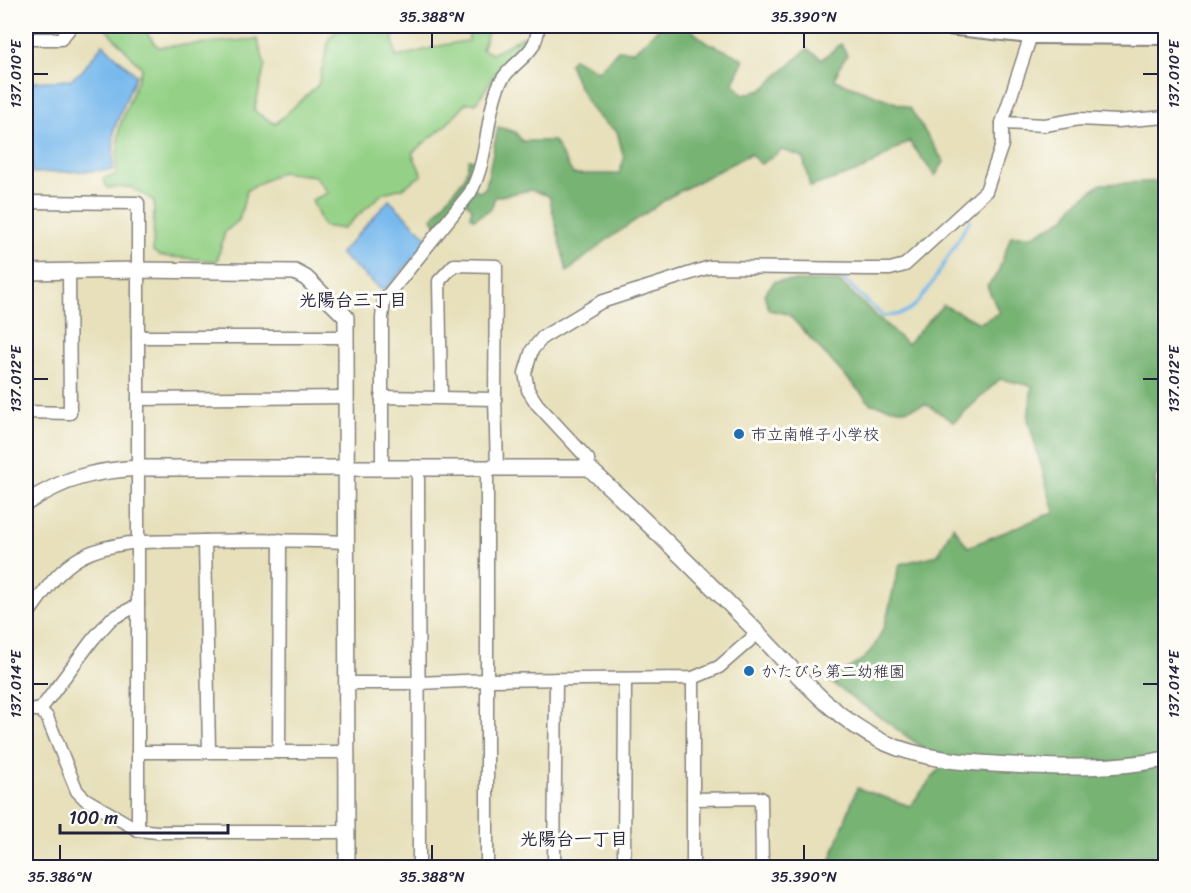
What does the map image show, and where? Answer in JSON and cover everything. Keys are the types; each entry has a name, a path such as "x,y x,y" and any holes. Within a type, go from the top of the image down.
{"main road":[{"path":"948,26 1031,35 1107,31 1166,36"}],"street":[{"path":"26,39 61,39 69,26"},
{"path":"382,467 381,397 384,300 470,193 480,176 497,89 507,71 532,49 537,41 538,26"},
{"path":"1031,35 1002,123 1002,145 986,191 905,265 890,269 834,270 710,267 601,302 543,337 532,350 525,373 528,390 537,404 588,459 589,468 652,526 815,693 851,722 883,742 919,755 985,764 1091,768 1166,759"},
{"path":"1002,123 1045,125 1079,119 1118,121 1166,117"},
{"path":"26,202 138,202 138,830"},
{"path":"441,397 439,281 454,265 496,266 495,399 487,680 487,867"},
{"path":"26,272 138,270 295,272 306,278 346,317 347,867"},
{"path":"26,412 70,412 69,272"},
{"path":"138,337 346,337"},
{"path":"138,399 347,397"},
{"path":"381,397 495,399"},
{"path":"418,467 419,867"},
{"path":"26,503 69,479 110,470 138,468 589,468"},
{"path":"26,617 57,574 80,558 108,545 137,542 280,540 347,542"},
{"path":"279,752 280,540"},
{"path":"205,541 209,752"},
{"path":"40,710 111,619 138,605"},
{"path":"347,683 693,678 719,667 758,633"},
{"path":"693,678 693,867"},
{"path":"554,867 556,679"},
{"path":"624,867 625,680"},
{"path":"26,707 40,710 47,717 76,791 85,799 138,830 157,832 346,832"},
{"path":"138,752 347,752"},
{"path":"693,800 761,798 762,867"}],"green space":[{"path":"103,26 141,26 158,47 257,39 265,65 254,111 275,124 318,85 330,37 343,26 391,26 396,57 468,41 471,27 488,32 482,49 492,54 522,37 526,44 499,69 476,103 466,103 445,126 412,153 422,175 403,188 383,193 343,229 323,226 312,200 328,193 315,176 281,172 247,190 239,220 225,232 217,261 160,256 153,251 154,201 131,187 107,188 103,178 116,175 119,128 142,68"},
{"path":"661,26 687,26 703,40 744,59 733,82 743,95 762,90 807,49 822,59 841,44 847,55 839,67 835,80 910,108 944,162 935,176 909,141 864,169 810,187 803,157 782,150 761,164 750,154 671,196 604,242 567,272 549,196 531,190 495,197 491,209 474,219 470,216 472,208 463,200 436,226 432,218 465,177 469,159 479,162 472,187 480,192 486,187 498,127 515,132 522,141 554,141 573,174 619,174 624,159 617,131 593,111 569,64 573,58 598,71 618,50 634,51"},
{"path":"1165,181 1166,396 1163,398 1166,402 1166,451 1155,479 1166,550 1165,867 828,867 857,788 910,806 944,763 828,680 859,662 875,645 885,623 900,564 938,555 953,526 968,547 1054,512 1028,419 1032,386 1000,379 954,422 926,404 905,410 871,404 788,314 769,310 764,294 775,281 839,281 907,344 943,305 980,323 999,313 987,286 997,275 1011,236 1033,236 1065,218 1074,204 1101,184"}],"water":[{"path":"103,44 136,75 114,129 113,170 32,173 29,82 70,80 82,71"},
{"path":"389,200 431,241 383,291 340,254"}],"waterway":[{"path":"833,271 833,275 840,276 883,316 901,314 917,303 925,293 970,220"}],"place":[{"name":"市立南帷子小学校","path":"739,434"},
{"name":"かたびら第二幼稚園","path":"749,671"}],"district":[{"name":"光陽台三丁目","path":"353,300"},
{"name":"光陽台一丁目","path":"574,839"}]}
